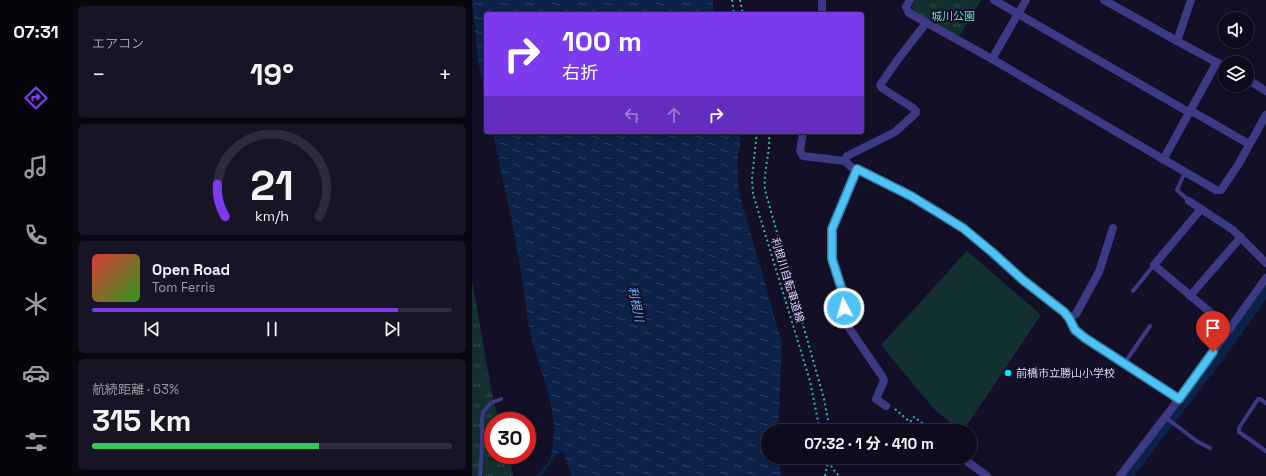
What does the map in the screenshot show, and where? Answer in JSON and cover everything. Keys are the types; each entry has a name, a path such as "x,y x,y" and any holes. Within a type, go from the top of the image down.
{"street":[{"path":"822,0 822,12"},
{"path":"910,0 906,7 909,13 992,59 1216,190 1221,190 1238,165 1266,115"},
{"path":"994,0 1249,144"},
{"path":"992,59 1026,0"},
{"path":"1104,0 1216,62 1163,160"},
{"path":"1177,41 1191,0"},
{"path":"845,161 847,156 895,132 916,113 913,108 882,88 880,85 926,23"},
{"path":"1254,83 1266,91"},
{"path":"803,134 800,151 803,156 845,161 851,167 911,196 963,228 1023,280 1064,312 1075,330 1095,345 1179,399"},
{"path":"857,169 832,229 832,259 842,290 847,325 882,376 884,381 876,399 886,406"},
{"path":"1189,201 1241,237 1266,263"},
{"path":"1201,209 1154,265 1230,329"},
{"path":"1069,318 1076,314 1099,272 1113,228"},
{"path":"1190,296 1241,237"},
{"path":"1120,476 1179,399 1266,278"},
{"path":"971,464 987,476"}],"lane":[{"path":"1185,172 1176,190 1188,198 1189,201"},
{"path":"1133,291 1154,265"},
{"path":"1124,364 1150,326"},
{"path":"480,476 483,412 491,402 501,399"},
{"path":"1266,403 1258,399 1239,428 1239,432 1266,451"},
{"path":"1165,417 1198,442 1210,448"}],"path":[{"path":"732,0 734,12"},
{"path":"740,0 743,12"},
{"name":"利根川自転車道線","path":"757,134 752,178 753,194 810,381 819,424"},
{"path":"769,134 770,146 764,172 765,190 824,400 829,424"},
{"path":"886,406 890,405 910,422 914,417 923,424"},
{"path":"826,476 828,464"},
{"path":"830,464 839,476"}],"green space":[{"name":"城川公園","path":"915,0 981,0 959,37 913,12 912,7"},
{"path":"967,251 1041,315 968,424 952,424 933,408 881,345"},
{"path":"472,280 492,394 497,412 484,412 484,464 510,464 513,476 472,476"}],"water":[{"path":"472,0 713,0 713,12 484,12 484,89 479,66"},
{"name":"利根川","path":"493,134 740,134 738,157 739,192 782,343 778,424 761,424 761,464 780,464 781,476 572,476 563,452 560,451 547,466 552,448 554,430 552,412 549,395 529,327 520,268"}],"waterway":[{"path":"1128,476 1221,354 1266,291"},
{"path":"538,476 549,464"}],"place":[{"name":"前橋市立勝山小学校","path":"1008,373"}],"route":[{"path":"844,308 844,296 832,259 832,229 857,169 911,196 963,228 1023,280 1064,312 1075,330 1095,345 1179,399 1213,352"}]}
